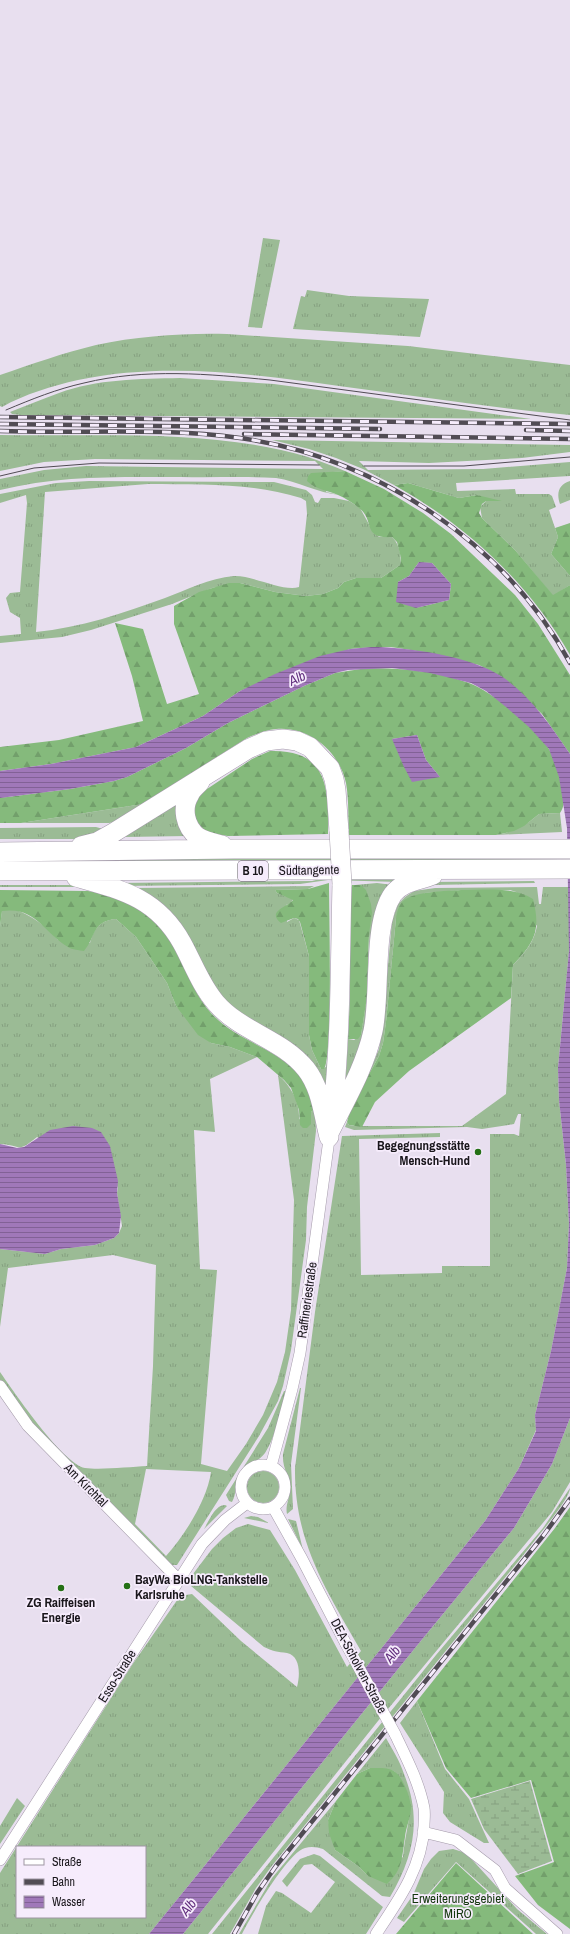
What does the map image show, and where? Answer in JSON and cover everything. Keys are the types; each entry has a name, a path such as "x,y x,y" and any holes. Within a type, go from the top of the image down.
{"highway":[{"path":"54,852 97,842 248,749 266,741 284,739 297,741 310,747 325,761 334,779 342,884 336,1084 330,1134"},
{"path":"218,767 201,781 190,794 186,802 185,817 191,831 199,838 234,849"},
{"name":"Südtangente","path":"0,852 234,849 562,849"},
{"path":"330,1134 363,1064 372,1036 385,909 394,893 402,886 451,868"},
{"name":"Südtangente","path":"0,871 298,871 451,868 562,870"},
{"path":"55,870 136,896 161,914 169,922 182,943 208,993 216,1004 250,1029 286,1050 306,1070 320,1098 330,1134"}],"street":[{"name":"Raffineriestraße","path":"271,1466 299,1360 330,1134"},
{"name":"Am Kirchtal","path":"0,1386 28,1426 178,1579"},
{"path":"256,1466 271,1466 277,1470 285,1483 283,1497 273,1507 264,1510 255,1508 247,1503 241,1489 244,1475 256,1466"},
{"name":"Esso-Straße","path":"0,1860 178,1579 207,1537 247,1503"},
{"name":"DEA-Scholven-Straße","path":"273,1507 396,1734 414,1775 424,1809 424,1832 412,1876 400,1899 376,1934"},
{"path":"424,1832 456,1840 495,1870 505,1888 557,1934"}],"green space":[{"path":"263,238 280,240 262,328 248,327"},
{"path":"307,290 349,296 429,299 420,337 293,329 301,296 305,297"},
{"path":"194,334 227,334 408,346 570,365 570,415 274,377 176,371 111,375 78,380 39,391 2,407 0,406 0,375 48,359 96,345 128,339"},
{"path":"180,378 274,384 531,419 20,415 12,414 10,412 73,388 103,382"},
{"path":"0,435 116,435 194,438 271,448 308,457 345,471 333,472 326,492 340,495 323,492 276,478 252,477 135,477 68,479 23,485 0,490 0,479 44,470 86,466 323,469 315,461 95,459 44,462 0,471"},
{"path":"272,440 570,445 570,452 522,458 429,463 359,461 368,470 483,469 570,462 570,476 456,483 457,491 515,489 516,494 549,494 552,496 556,507 549,510 558,537 551,554 570,576 570,585 553,596 515,550 482,518 480,507 486,501 491,501 477,495 459,498 408,483 394,485 363,469 336,458 309,449"},
{"path":"345,471 384,489 423,513 451,534 515,595 538,624 570,675 570,754 542,714 502,677 479,665 417,651 391,647 371,647 350,649 240,691 203,716 136,747 51,764 0,771 0,747 59,740 143,721 132,676 115,623 143,629 167,704 199,694 174,624 174,606 199,592 229,583 240,583 275,592 306,596 323,594 338,588 344,582 356,578 381,578 400,565 401,558 397,542 392,537 382,537 372,532 364,513 352,502 310,484 307,481 308,476 311,473","holes":["419,562 432,563 451,584 449,600 416,608 398,582 409,576"]},
{"path":"89,481 274,482 306,490 312,495 315,502 318,503 321,498 334,498 349,501 360,508 371,528 379,537 392,537 401,557 400,565 381,578 356,578 344,582 338,588 323,594 306,596 275,592 240,583 212,588 172,604 91,630 62,637 0,643 0,636 21,634 20,618 10,612 6,598 10,593 20,592 27,503 26,495 0,503 0,494 56,483","holes":["148,484 225,485 263,489 301,498 306,501 307,514 299,587 285,587 241,576 225,577 101,619 69,627 36,632 45,492"]},
{"path":"570,481 570,500 560,504 558,496 559,490 563,484"},
{"path":"408,483 459,498 477,495 502,501 486,501 482,504 479,513 482,518 515,550 553,595 570,585 570,655 554,629 535,604 494,558 471,537 446,518 394,485"},
{"path":"570,523 570,576 551,554 558,537 555,528"},
{"path":"367,668 419,671 457,679 479,687 513,711 543,740 549,749 557,767 563,790 564,803 560,813 539,814 524,826 514,831 496,835 349,835 347,789 342,771 337,761 321,743 311,736 288,729 276,729 265,731 247,738 143,804 21,823 0,823 0,798 70,789 114,781 127,777 186,748 228,723 304,686 335,673","holes":["417,735 426,760 440,777 392,739"]},
{"path":"270,751 289,752 304,757 314,765 321,775 328,802 328,834 228,836 208,833 199,826 194,815 194,805 196,800 204,791 252,759"},
{"path":"182,797 188,836 123,837"},
{"path":"143,804 114,822 109,823 21,823"},
{"path":"560,813 562,832 496,835 506,833 529,822 539,814"},
{"path":"96,827 107,830 78,839 0,839 0,828"},
{"path":"557,855 557,860 0,864 0,859"},
{"path":"403,877 400,882 328,880 300,884 120,886 116,883 312,881 324,878"},
{"path":"534,881 535,883 432,885 429,882"},
{"path":"329,883 329,1039 327,1059 324,1069 321,1069 312,1050 309,1035 309,956 298,919 294,918 281,923 277,919 277,912 293,900 277,893 275,890 308,889"},
{"path":"377,883 393,885 371,1013 345,1090 348,1039 354,1040 361,1035 367,998 370,959 367,916 361,885 355,885"},
{"path":"0,885 73,885 81,887 0,887"},
{"path":"349,885 361,885 366,890 371,904 372,913 369,934 367,997 361,1035 358,1039 348,1039 350,997"},
{"path":"314,886 308,889 275,890 277,893 293,899 291,903 286,905 287,922 294,918 299,920 309,956 309,1035 312,1050 321,1069 326,1067 328,1055 326,1089 241,1019 132,888"},
{"path":"537,887 539,904 541,904 543,887 569,887 569,951 558,1068 559,1100 566,1165 569,1224 567,1268 551,1351 535,1415 536,1430 519,1468 485,1521 149,1934 0,1934 0,1873 16,1848 16,1918 146,1918 146,1846 17,1846 132,1665 180,1596 192,1594 241,1641 297,1687 299,1672 297,1662 292,1655 264,1647 191,1586 193,1574 212,1549 223,1538 236,1528 248,1524 270,1530 295,1570 347,1667 361,1651 324,1586 306,1542 296,1494 295,1468 315,1312 342,1136 440,1133 440,1137 359,1139 361,1275 442,1273 442,1266 490,1266 490,1134 514,1134 519,1136 521,1114 518,1114 514,1124 482,1129 467,1127 354,1130 345,1127 347,1122 349,1125 354,1126 462,1126 506,1094 513,965 528,947 534,937 537,926 516,892 510,890 461,890 425,893 396,918 383,1043 379,1056 367,1078 379,1049 382,1032 392,921 398,904 414,891 435,888"},
{"path":"0,890 88,891 117,898 145,911 165,932 194,988 211,1013 225,1026 271,1052 298,1074 308,1089 315,1109 311,1112 311,1124 307,1128 303,1128 300,1125 299,1110 291,1088 257,1057 230,1047 211,1043 198,1035 176,1006 167,983 136,937 116,919 108,920 98,926 84,951 70,948 39,922 23,913 2,911 0,927"},
{"path":"461,890 507,890 533,899 536,927 527,949 513,965 511,998 409,1071 375,1102 362,1127 349,1125 347,1122 351,1107 379,1056 383,1043 396,918 399,907 403,901 415,895 431,892"},
{"path":"14,909 26,914 48,930 58,940 90,943 98,926 106,921 116,919 136,937 167,983 176,1006 211,1043 230,1047 257,1057 210,1079 215,1132 194,1130 200,1269 217,1270 201,1464 227,1471 246,1444 263,1415 277,1382 285,1352 291,1310 294,1200 278,1075 291,1089 294,1095 298,1106 299,1119 311,1124 311,1112 315,1109 316,1131 307,1207 306,1240 291,1350 283,1386 278,1401 259,1436 177,1565 171,1565 30,1421 0,1380 0,1372 52,1441 76,1464 91,1469 147,1466 153,1366 156,1265 113,1255 8,1268 0,1327 0,1249 45,1254 61,1249 95,1245 114,1238 119,1233 122,1226 117,1193 118,1187 37,1137 22,1147 0,1144 0,927 2,910","holes":["146,1469 211,1472 205,1494 194,1517 188,1528 166,1556 135,1524"]},
{"path":"300,1388 291,1464 293,1509 287,1514 290,1484 283,1460 283,1454"},
{"path":"284,1391 286,1391 280,1415 269,1447 259,1459 245,1468 239,1475 234,1499 232,1502 229,1501 226,1495 268,1428"},
{"path":"570,1418 570,1482 552,1512 378,1721 208,1934 183,1934 514,1528 552,1464"},
{"path":"263,1471 269,1472 276,1478 279,1487 278,1493 272,1500 263,1503 257,1502 250,1496 247,1487 248,1481 254,1474"},
{"path":"570,1488 569,1493 559,1509 529,1548 271,1867 256,1888 230,1934 212,1934 436,1655 543,1528"},
{"path":"225,1505 227,1506 204,1529 215,1510"},
{"path":"570,1507 570,1929 538,1905 515,1876 554,1862 531,1780 471,1798 446,1768 417,1701 555,1528"},
{"path":"251,1516 258,1517 269,1523 244,1518"},
{"path":"288,1519 296,1521 303,1550"},
{"path":"417,1701 445,1769 469,1799 489,1843 484,1843 450,1822 443,1813 444,1792 400,1723"},
{"path":"386,1738 396,1755 410,1791 414,1822 410,1852 405,1867 390,1897 382,1896 323,1849 307,1847 297,1852 289,1861 270,1886 242,1934 239,1934 272,1878 336,1801 328,1820 335,1850 358,1866 368,1876 403,1857 409,1803 407,1793 402,1783 394,1771 370,1768 357,1774"},
{"path":"370,1768 386,1768 394,1771 403,1782 408,1792 411,1807 401,1862 396,1873 387,1884 368,1876 358,1866 335,1850 329,1833 328,1820 336,1801 357,1774"},
{"path":"530,1781 552,1861 518,1874 484,1829 471,1799"},
{"path":"17,1798 25,1806 0,1844 0,1826"},
{"path":"453,1849 466,1853 517,1909 547,1934 536,1934 456,1862 404,1922 397,1918 413,1895 424,1869 431,1859 439,1851"},
{"path":"314,1854 320,1856 383,1907 366,1934 258,1934 266,1906 276,1891 282,1893 311,1913 335,1882 312,1864 304,1865 287,1887 282,1881 300,1859"},
{"name":"Erweiterungsgebiet MiRO","path":"456,1863 533,1934 396,1934"}],"water":[{"path":"419,562 432,563 451,584 449,600 416,608 396,602 398,582 409,576"},
{"name":"Alb","path":"386,647 438,654 473,663 488,669 511,683 530,701 548,722 570,754 570,1418 552,1464 514,1528 183,1934 149,1934 485,1521 519,1468 536,1431 535,1415 551,1351 567,1268 569,1224 566,1165 559,1100 558,1068 569,951 567,828 559,777 549,749 529,727 486,691 471,683 430,673 392,668 348,670 335,673 304,686 228,723 186,748 127,777 114,781 70,789 0,798 0,771 51,764 136,747 203,716 240,691 275,674 320,656 350,649"},
{"path":"417,735 426,760 440,777 412,782 392,739"},
{"path":"73,1126 92,1128 101,1132 110,1146 118,1181 117,1193 121,1216 119,1233 114,1238 95,1245 61,1249 45,1254 0,1249 0,1144 17,1148 24,1147 50,1130"}],"tram line":[{"path":"6,410 64,388 107,378 130,375 200,374 270,380 570,420"},
{"path":"364,466 464,466 570,457"},
{"path":"0,476 34,468 99,463 319,465"}],"railway":[{"path":"0,417 570,424"},
{"path":"0,424 380,429"},
{"path":"526,430 570,431"},
{"path":"0,431 150,432 210,435 240,438 290,448 339,464 387,486 431,512 473,544 510,579 543,619 570,663"},
{"path":"244,434 570,439"},
{"path":"234,1934 257,1893 276,1866 543,1536 570,1499"}],"place":[{"name":"Begegnungsstätte Mensch-Hund","path":"478,1152"},
{"name":"BayWa BioLNG-Tankstelle Karlsruhe","path":"127,1586"},
{"name":"ZG Raiffeisen Energie","path":"61,1588"}]}
